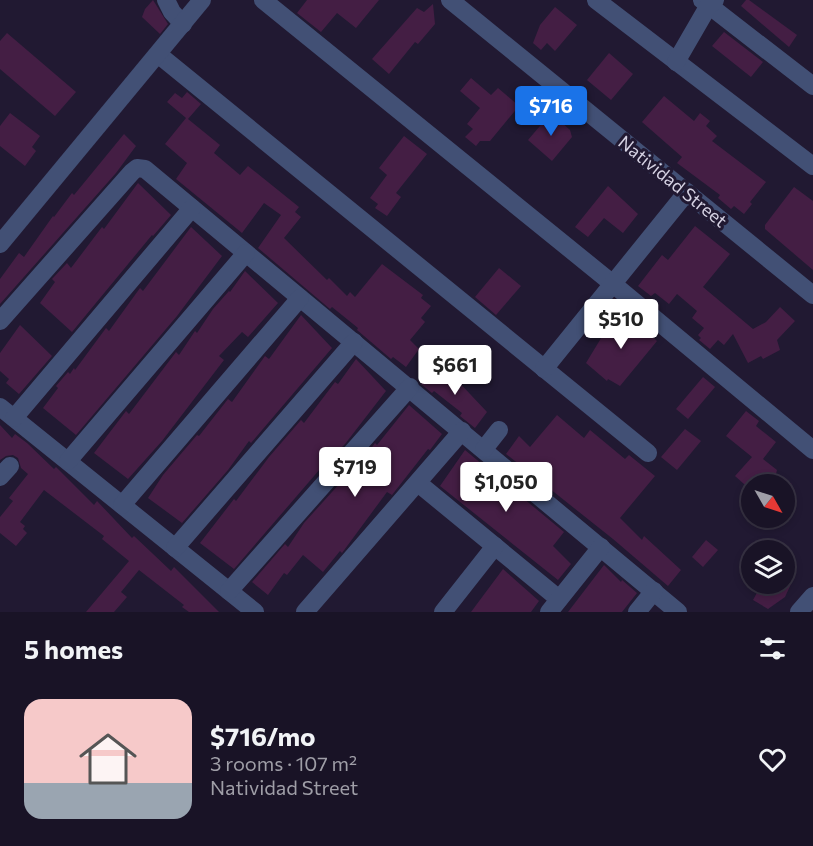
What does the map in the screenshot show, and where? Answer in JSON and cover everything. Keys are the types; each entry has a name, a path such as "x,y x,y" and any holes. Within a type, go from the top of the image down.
{"street":[{"path":"166,0 172,12 183,24"},
{"path":"0,244 159,55 202,0"},
{"path":"262,0 613,284 813,450"},
{"name":"Natividad Street","path":"450,0 813,295"},
{"path":"596,0 813,166"},
{"path":"676,62 709,2 813,86"},
{"path":"159,55 648,453"},
{"path":"0,321 137,168 145,169 678,612"},
{"path":"544,369 687,192"},
{"path":"192,208 7,413 255,612"},
{"path":"68,461 246,253"},
{"path":"122,506 300,298"},
{"path":"175,548 354,342"},
{"path":"229,591 410,387"},
{"path":"484,449 500,430"},
{"path":"305,612 462,431"},
{"path":"418,483 495,546 554,606 601,547"},
{"path":"443,612 495,546"},
{"path":"637,612 654,591"},
{"path":"799,612 813,596"}],"building":[{"path":"153,0 168,24 160,34 142,17 145,9"},
{"path":"307,0 379,0 356,28 337,13 321,32 297,13"},
{"path":"746,0 797,35 789,47 741,6"},
{"path":"433,4 435,24 418,44 415,42 389,74 372,59 417,8 424,12"},
{"path":"555,7 577,25 555,51 547,43 541,50 533,43 540,25"},
{"path":"724,32 763,62 751,77 712,46"},
{"path":"7,33 76,92 55,116 0,69 0,41"},
{"path":"609,53 633,74 611,100 587,80"},
{"path":"471,78 491,95 498,88 519,106 490,141 480,141 476,146 465,137 473,129 467,124 480,108 460,91"},
{"path":"187,92 201,104 188,119 220,145 214,153 240,175 248,166 299,207 295,212 301,217 284,238 327,280 329,278 347,296 350,292 355,297 382,264 423,295 421,298 431,306 421,318 425,322 410,340 419,349 406,367 393,357 391,359 357,330 358,328 332,307 330,309 258,248 281,215 264,203 242,233 176,179 187,163 165,144 186,118 167,102 175,93 182,98"},
{"path":"664,96 694,121 700,113 710,121 706,126 717,136 712,141 766,182 750,202 752,204 744,214 734,206 731,209 718,198 720,195 677,163 682,157 642,122"},
{"path":"10,113 40,136 32,147 36,151 25,166 0,146 0,126"},
{"path":"551,113 570,130 572,137 552,161 528,140"},
{"path":"124,134 136,146 116,173 0,304 0,279 19,253 24,257 53,216 72,193 74,195"},
{"path":"404,136 427,154 396,193 401,197 387,216 375,208 378,204 370,198 387,175 379,168"},
{"path":"138,183 171,215 72,332 40,303 55,282 52,279 67,263 71,268"},
{"path":"608,186 638,214 623,233 604,218 588,237 575,227"},
{"path":"794,187 813,201 813,270 765,229 765,225"},
{"path":"695,226 730,254 703,287 753,329 766,322 780,307 795,321 777,340 780,350 763,359 761,356 748,363 733,334 724,345 718,340 710,349 699,340 701,338 698,335 704,328 692,318 697,311 677,294 669,304 655,293 651,296 638,286 662,255 668,260"},
{"path":"191,227 222,256 177,316 76,435 43,408 58,388 56,386 68,372 70,374 74,368 75,370 106,328 109,331 140,288 143,291"},
{"path":"499,268 521,286 496,315 475,297"},
{"path":"245,271 278,303 248,337 242,332 219,356 224,360 162,441 128,479 94,453 126,411 129,414 176,352 179,355 195,331 197,333 213,309 230,292"},
{"path":"625,312 657,341 620,386 608,379 607,381 586,363 606,330 609,332"},
{"path":"301,315 332,348 251,443 249,441 228,470 182,523 148,498 163,475 197,435 199,436 228,399 232,402 265,356 269,359"},
{"path":"20,325 52,356 19,394 6,383 9,379 0,371 0,353"},
{"path":"356,359 386,391 345,444 340,449 339,447 234,569 200,543 269,457 301,420 304,423"},
{"path":"433,366 450,382 454,377 487,412 475,428 460,416 462,413 421,384"},
{"path":"703,377 715,387 688,419 676,409"},
{"path":"409,405 442,434 392,495 387,492 342,553 340,551 323,572 303,555 287,575 284,573 268,595 252,582 285,544 288,547 304,523 341,482 342,484 357,464 359,465 375,443 377,445"},
{"path":"746,411 759,421 756,426 776,442 763,459 777,470 776,474 741,474 741,481 735,476 752,457 726,436"},
{"path":"557,415 584,438 590,430 625,459 629,455 655,476 620,518 642,540 644,536 681,570 668,586 506,454 519,436 530,447"},
{"path":"0,425 12,438 15,434 54,469 56,467 94,505 97,501 132,538 134,536 171,571 174,567 219,612 189,612 182,607 184,605 139,570 121,592 127,597 114,612 86,612 129,561 102,539 104,536 44,490 20,522 25,526 23,529 27,533 16,546 0,533 0,517 13,501 9,498 28,474 21,468 18,458 13,455 0,460"},
{"path":"685,429 701,441 677,470 661,457"},
{"path":"465,450 564,532 553,546 571,564 558,580 440,486"},
{"path":"706,540 718,550 703,567 692,557"},
{"path":"604,565 621,582 622,580 637,593 622,612 568,612"},
{"path":"503,569 539,601 531,612 471,612"},
{"path":"756,594 786,594 768,609 753,600"}]}
